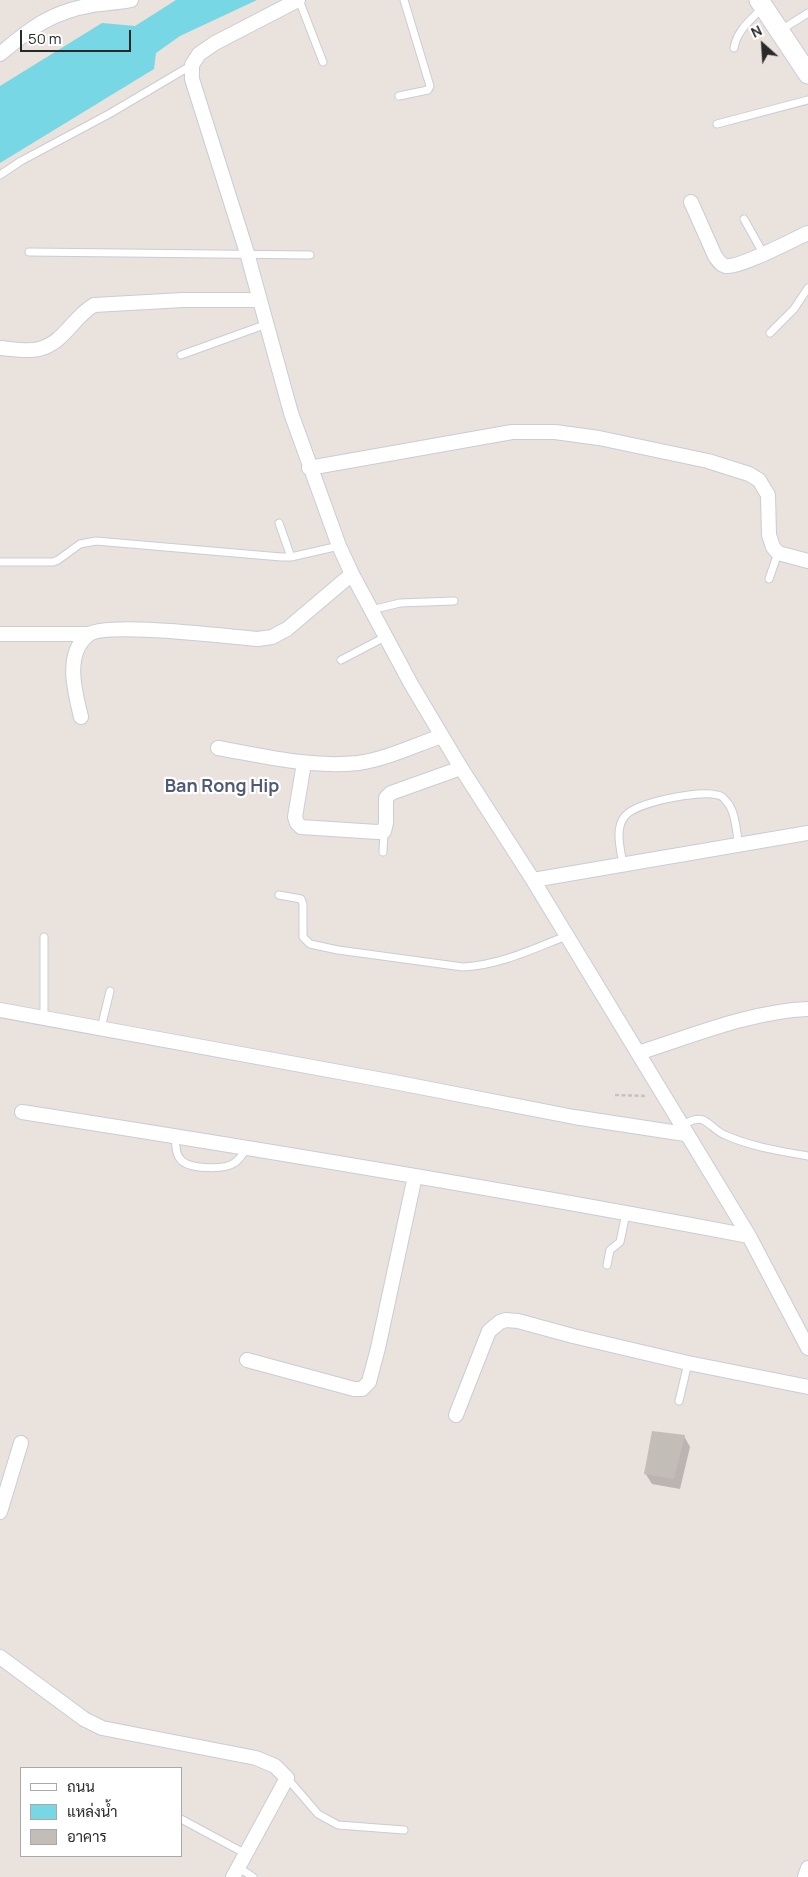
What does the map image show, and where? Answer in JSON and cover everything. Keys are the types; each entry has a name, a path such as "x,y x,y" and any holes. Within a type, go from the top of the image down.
{"street":[{"path":"0,54 44,20 91,3 131,0"},
{"path":"298,0 215,42 199,54 192,65 192,80 247,254 291,413 339,546 370,610 442,736 533,880 749,1236 808,1348"},
{"path":"761,3 787,26 808,74"},
{"path":"692,202 719,263 727,266 742,262 808,233"},
{"path":"0,348 37,350 48,346 62,336 83,311 94,305 165,301 260,300"},
{"path":"310,468 512,432 555,432 599,438 708,461 749,474 759,480 768,495 769,535 773,547 778,553 808,561"},
{"path":"0,634 89,634 101,629 126,628 258,639 272,637 287,629 352,574"},
{"path":"81,717 74,689 73,664 81,644 89,634"},
{"path":"218,748 304,763 359,763 442,736"},
{"path":"304,763 295,817 301,827 377,832 384,830 386,823 386,798 391,793 461,768"},
{"path":"533,880 808,833"},
{"path":"638,1053 755,1017 788,1010 808,1009"},
{"path":"0,1010 574,1117 683,1130"},
{"path":"22,1112 175,1135 749,1236"},
{"path":"247,1360 354,1389 362,1389 369,1382 415,1176"},
{"path":"456,1415 490,1332 500,1322 506,1320 518,1321 688,1363 808,1387"},
{"path":"0,1512 21,1442"},
{"path":"0,1656 84,1719 102,1728 256,1758 275,1766 282,1788 236,1872"},
{"path":"805,1877 808,1868"}],"lane":[{"path":"298,0 323,62"},
{"path":"399,96 428,90 430,86 404,0"},
{"path":"734,48 736,38 741,29 761,3"},
{"path":"787,26 808,13"},
{"path":"0,175 21,161 109,114 192,65"},
{"path":"717,124 808,100"},
{"path":"744,219 763,253"},
{"path":"29,252 310,255"},
{"path":"770,333 794,309 808,290"},
{"path":"181,355 267,324"},
{"path":"279,523 291,557"},
{"path":"0,562 53,562 80,544 96,541 258,556 291,557 339,546"},
{"path":"769,580 778,553"},
{"path":"370,610 400,603 454,601"},
{"path":"341,660 385,637"},
{"path":"622,865 618,831 624,817 635,808 656,800 707,794 719,795 728,802 733,813 739,845"},
{"path":"383,852 384,830"},
{"path":"279,895 301,899 303,904 303,937 310,944 347,951 463,967 482,966 514,957 566,936"},
{"path":"44,937 44,1018"},
{"path":"101,1028 110,991"},
{"path":"683,1130 694,1120 702,1120 725,1135 768,1149 808,1156"},
{"path":"175,1135 177,1152 181,1161 190,1166 222,1168 233,1164 247,1148"},
{"path":"607,1265 610,1250 620,1242 626,1213"},
{"path":"680,1401 688,1363"},
{"path":"282,1788 318,1814 338,1825 404,1830"},
{"path":"182,1820 246,1854"},
{"path":"236,1872 253,1877"}],"path":[{"path":"615,1095 663,1096"}],"water":[{"path":"176,0 257,0 180,36 156,53 154,69 0,163 0,86 102,23 135,26"}],"building":[{"path":"652,1431 685,1435 674,1479 644,1474"}],"district":[{"name":"Ban Rong Hip","path":"222,787"}]}
